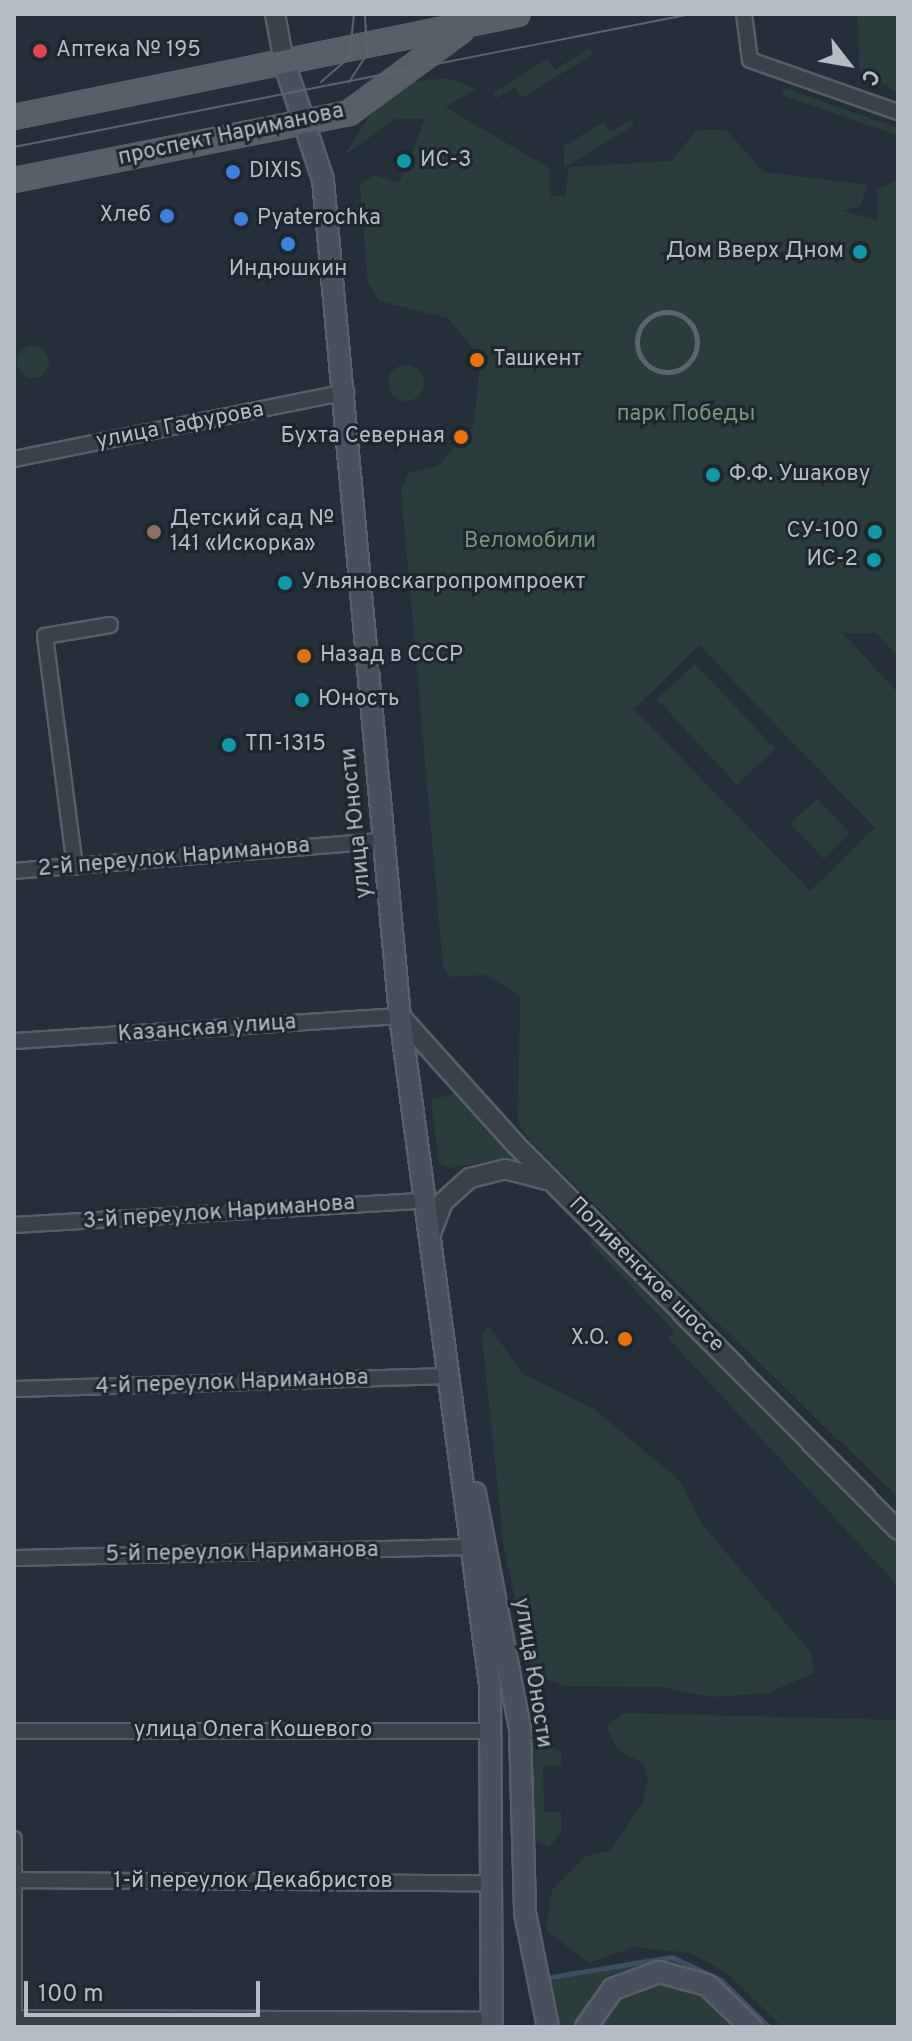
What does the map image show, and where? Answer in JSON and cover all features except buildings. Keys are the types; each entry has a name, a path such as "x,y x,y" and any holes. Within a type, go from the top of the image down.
{"main road":[{"name":"проспект Нариманова","path":"14,117 518,14"},
{"name":"проспект Нариманова","path":"14,180 349,113 469,24"},
{"name":"улица Юности","path":"284,62 301,123 323,180 346,392 382,841 400,1016 450,1376 493,1731 495,2025"},
{"name":"улица Юности","path":"450,1376 520,1730 525,1913 548,2027"},
{"path":"586,2027 613,1989 659,1972 707,1985 751,2027"}],"street":[{"path":"275,14 284,62"},
{"path":"744,14 750,60 898,112"},
{"name":"улица Гафурова","path":"14,459 346,392"},
{"path":"75,867 45,636 110,625"},
{"name":"2-й переулок Нариманова","path":"14,871 382,841"},
{"name":"Казанская улица","path":"14,1041 400,1016"},
{"name":"Поливенское шоссе","path":"400,1016 556,1185 898,1530"},
{"path":"430,1236 443,1202 478,1175 523,1170 556,1185"},
{"name":"3-й переулок Нариманова","path":"14,1225 424,1201"},
{"name":"4-й переулок Нариманова","path":"14,1389 450,1376"},
{"name":"5-й переулок Нариманова","path":"14,1558 470,1547"},
{"name":"улица Олега Кошевого","path":"14,1731 493,1731"},
{"path":"14,1839 14,2027"},
{"name":"1-й переулок Декабристов","path":"14,1880 493,1883"},
{"path":"14,2018 495,2025"}],"green space":[{"path":"857,14 898,14 898,92 860,72"},
{"path":"589,48 593,54 522,98 515,87 497,98 493,93 547,59 555,70"},
{"path":"447,78 476,89 445,107 549,168 551,196 566,195 568,167 671,161 697,130 726,130 764,172 867,185 861,205 843,211 878,220 877,190 898,180 898,656 876,633 843,633 898,693 898,1497 530,1142 518,1121 520,995 485,975 450,977 443,966 401,489 409,473 438,466 473,427 481,359 448,318 379,301 368,284 360,184 375,175 399,183 425,119 395,119 345,155 369,117 404,83","holes":["699,645 875,828 810,891 634,709"]},
{"path":"785,88 898,128 898,136 782,95"},
{"path":"631,120 634,125 564,168 564,146 603,122 610,132"},
{"path":"33,346 44,351 49,362 44,373 33,378 22,373 17,362 22,351"},
{"path":"406,365 419,370 424,383 419,396 406,401 393,396 388,383 393,370"},
{"path":"695,664 775,749 737,785 657,699"},
{"path":"817,799 850,833 824,859 790,824"},
{"path":"454,1094 473,1109 518,1156 450,1168 439,1163 431,1100"},
{"path":"594,1234 898,1543 898,1586 668,1338 674,1331 590,1243"},
{"path":"489,1326 522,1373 594,1409 679,1480 701,1523 811,1653 814,1673 768,1693 712,1697 662,1687 564,1686 532,1673 504,1549 482,1336"},
{"path":"623,1713 898,1720 898,2027 782,2027 727,1973 690,1953 633,1947 589,1963 546,1930 552,1889 586,1856 610,1851 641,1806 648,1781 643,1763 618,1750 606,1727"},
{"path":"543,1741 561,1752 561,1765 543,1766 544,1812 561,1812 561,1833 549,1847 533,1840 532,1750"},
{"path":"644,1958 670,1958 705,1972 766,2027 652,1965 608,1981 574,2027 556,2027 545,1984 550,1979"},
{"path":"660,1982 704,1995 738,2027 594,2027 617,1997"}],"waterway":[{"path":"550,1977 672,1957 721,1980 769,2027"}],"tram line":[{"path":"321,82 349,58 354,14"},
{"path":"349,82 367,54 365,14"},
{"path":"14,147 691,14"}],"railway":[{"path":"667,312 678,314 688,321 695,331 697,342 695,353 688,363 678,370 667,372 656,370 646,363 639,353 637,342 639,331 646,321 656,314 667,312"}],"place":[{"name":"Аптека № 195","path":"40,51"},
{"name":"ИС-3","path":"404,161"},
{"name":"DIXIS","path":"233,172"},
{"name":"Хлеб","path":"167,216"},
{"name":"Pyaterochka","path":"241,219"},
{"name":"Индюшкин","path":"288,244"},
{"name":"Дом Вверх Дном","path":"860,252"},
{"name":"Ташкент","path":"477,360"},
{"name":"Бухта Северная","path":"461,437"},
{"name":"Ф.Ф. Ушакову","path":"713,475"},
{"name":"Детский сад № 141 «Искорка»","path":"154,532"},
{"name":"СУ-100","path":"875,532"},
{"name":"ИС-2","path":"874,560"},
{"name":"Ульяновскагропромпроект","path":"285,583"},
{"name":"Назад в СССР","path":"304,656"},
{"name":"Юность","path":"302,700"},
{"name":"ТП-1315","path":"229,745"},
{"name":"Х.О.","path":"625,1339"}],"park label":[{"name":"парк Победы","path":"686,415"},
{"name":"Веломобили","path":"530,542"}]}
